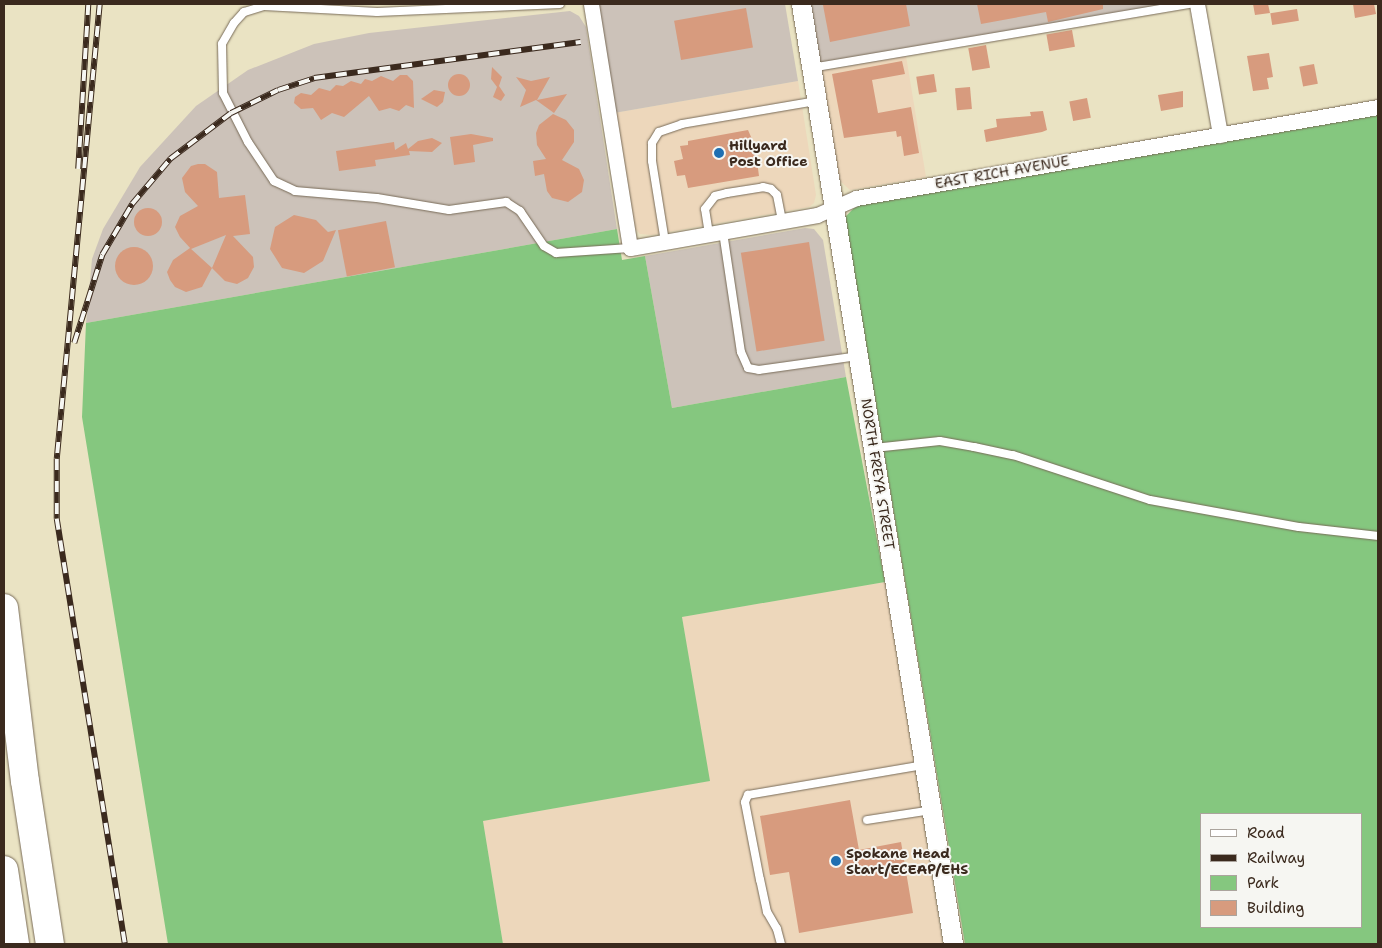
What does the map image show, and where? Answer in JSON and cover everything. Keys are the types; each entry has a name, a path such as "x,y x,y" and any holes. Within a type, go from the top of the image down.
{"highway":[{"path":"4,608 17,727 50,944"},
{"path":"4,870 15,944"}],"street":[{"path":"591,4 630,248"},
{"name":"NORTH FREYA STREET","path":"801,4 953,944"},
{"path":"1197,4 1220,135"},
{"name":"EAST RICH AVENUE","path":"630,248 817,215 856,198 1378,107"}],"lane":[{"path":"560,4 377,12 264,6 244,12 234,23 222,44 223,93 248,142 274,181 295,191 377,198 450,210 506,202 520,210 544,246 556,253 630,248"},
{"path":"811,68 1191,4"},
{"path":"665,242 652,161 652,143 659,132 682,124 816,101"},
{"path":"782,221 777,195 771,189 763,187 715,196 705,209 716,233 741,352 748,368 759,370 858,356"},
{"path":"874,448 940,441 1013,454 1150,500 1214,509 1299,527 1378,536"},
{"path":"781,944 777,928 767,912 745,802 748,795 925,765"},
{"path":"867,820 932,810"}],"shaded area":[{"path":"597,4 785,4 798,81 614,113"},
{"path":"808,4 1186,4 1186,8 819,71"},
{"path":"570,11 579,16 586,27 617,229 86,323 92,259 103,229 140,167 196,106 248,70 314,44 369,33"},
{"path":"906,56 926,177 850,190 839,180 819,71"},
{"path":"798,81 816,195 814,203 809,207 652,235 640,234 633,226 614,113"},
{"path":"805,228 814,229 823,240 846,377 672,408 645,256"},
{"path":"885,582 943,944 503,944 483,821 709,781 682,617"}],"green space":[{"path":"1378,115 1378,944 965,944 845,217 857,205"},
{"path":"617,229 622,260 645,256 672,408 846,377 885,582 682,617 710,781 483,821 503,944 168,944 82,417 86,323"}],"building":[{"path":"906,4 910,26 830,42 823,5"},
{"path":"977,4 1103,4 1103,9 1048,22 1046,12 981,24"},
{"path":"1253,4 1268,4 1270,13 1255,15"},
{"path":"1353,4 1374,4 1376,14 1355,18"},
{"path":"746,8 753,47 681,60 674,21"},
{"path":"1297,9 1299,21 1272,25 1270,13"},
{"path":"1072,30 1075,47 1049,51 1046,35"},
{"path":"986,45 990,68 972,71 968,48"},
{"path":"1269,53 1273,77 1267,78 1269,89 1253,91 1247,56"},
{"path":"902,61 905,74 872,80 878,113 911,107 919,153 904,156 901,136 897,137 896,131 844,138 832,74"},
{"path":"1314,64 1318,84 1303,86 1299,67"},
{"path":"492,67 502,77 499,86 505,95 501,101 493,97 497,87 491,79"},
{"path":"455,74 463,74 470,81 470,89 463,96 455,96 448,89 448,81"},
{"path":"934,74 937,92 919,95 916,77"},
{"path":"400,75 407,75 413,81 414,108 406,105 399,111 390,108 379,111 369,96 344,117 332,113 321,120 313,108 301,109 294,103 295,97 301,93 311,95 319,88 330,91 336,85 343,86 351,81 361,84 365,79 372,81 381,76 393,81"},
{"path":"516,77 531,81 550,77 537,100 567,94 554,113 536,100 520,107 526,90"},
{"path":"970,87 972,109 957,110 955,88"},
{"path":"434,90 445,92 443,102 437,107 421,99"},
{"path":"1183,91 1183,107 1161,111 1158,95"},
{"path":"1087,98 1091,118 1073,121 1069,101"},
{"path":"1043,111 1047,130 986,142 984,130 997,127 996,119 1031,116 1030,112"},
{"path":"553,114 566,120 574,130 574,142 562,160 579,169 584,180 582,192 568,202 552,198 547,191 544,174 535,176 533,161 546,159 537,145 536,133 539,125"},
{"name":"Hillyard Post Office","path":"748,130 755,146 759,176 688,188 685,175 677,176 674,161 683,159 680,146 688,145 688,141"},
{"path":"471,134 493,138 493,141 473,145 475,162 454,165 450,137"},
{"path":"432,138 442,143 432,152 409,151 410,155 375,160 376,166 339,171 336,151 394,142 395,150 406,143 408,149 418,141"},
{"path":"205,164 217,172 219,198 245,195 250,234 233,236 253,257 254,267 248,278 237,284 225,281 212,268 202,287 186,292 175,287 167,272 173,260 191,248 180,237 175,227 180,216 198,206 185,192 182,178 191,166","holes":["226,235 212,268 191,249"]},
{"path":"148,208 158,212 162,222 158,232 148,236 138,232 134,222 138,212"},
{"path":"294,215 316,220 328,232 336,230 323,261 304,273 282,268 270,249 275,227"},
{"path":"386,221 395,267 347,276 338,230"},
{"path":"809,242 825,341 756,352 741,253"},
{"path":"134,247 148,252 153,266 148,280 134,285 120,280 115,266 120,252"},
{"name":"Spokane Head Start/ECEAP/EHS","path":"850,800 859,850 901,842 913,913 799,933 789,872 770,875 760,816"}],"railway":[{"path":"78,169 88,4"},
{"path":"100,4 57,459 57,519 125,944"},
{"path":"74,343 102,255 132,204 170,159 231,113 278,90 314,78 581,42"}],"place":[{"name":"Hillyard Post Office","path":"719,153"},
{"name":"Spokane Head Start/ECEAP/EHS","path":"836,861"}]}
